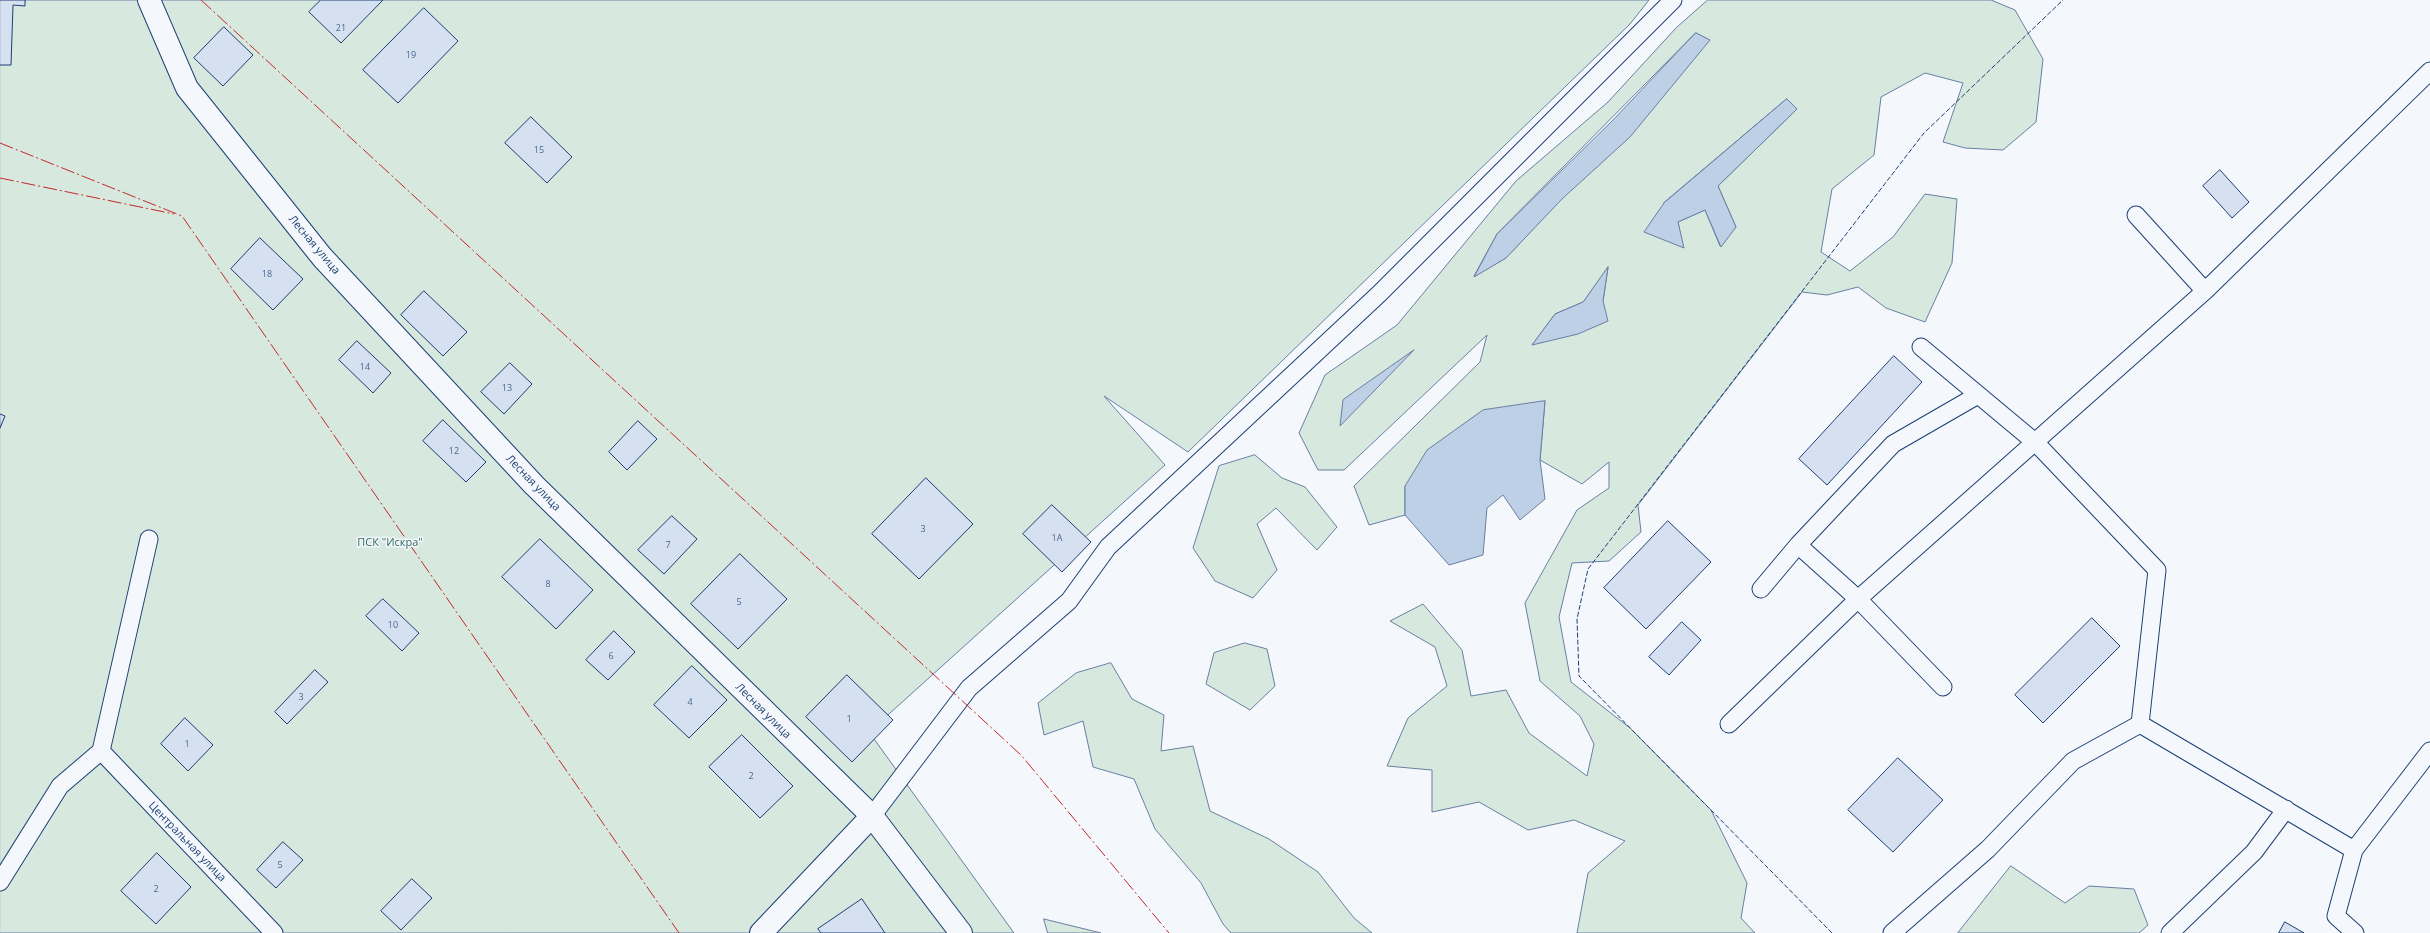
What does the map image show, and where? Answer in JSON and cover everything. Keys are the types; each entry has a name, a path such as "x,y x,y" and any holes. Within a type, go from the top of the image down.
{"street":[{"name":"Лесная улица","path":"149,0 187,88 322,257 534,484 872,816 961,933"},
{"path":"761,933 872,816"}],"lane":[{"path":"872,816 969,688 1069,601 1108,547 1379,294 1673,0"},
{"path":"1729,724 1858,599 2205,292 2430,71"},
{"path":"2136,215 2205,292"},
{"path":"1921,347 2036,443 2157,570 2140,724"},
{"path":"1761,589 1798,545 1893,444 1978,395"},
{"path":"0,882 60,786 101,751 149,539"},
{"path":"1798,545 1858,599 1943,687"},
{"path":"2140,724 2354,850"},
{"path":"1892,933 1988,848 2073,761 2140,724"},
{"name":"Центральная улица","path":"101,751 274,933"},
{"path":"2355,933 2336,916 2354,850 2430,751"},
{"path":"2170,933 2254,852 2286,809"}],"green space":[{"name":"ПСК \"Искра\"","path":"0,0 1649,0 1630,24 1188,452 1104,396 1165,465 869,732 1014,933 0,933"},
{"path":"1708,0 1991,0 2015,10 2043,59 2036,122 2003,150 1965,148 1943,142 1963,83 1925,73 1881,97 1874,155 1832,189 1821,252 1850,271 1893,237 1925,194 1957,199 1952,263 1925,322 1886,308 1858,287 1827,295 1802,292 1638,505 1641,532 1609,561 1572,563 1559,617 1571,682 1630,728 1711,810 1747,883 1741,918 1755,933 1577,933 1588,873 1625,841 1574,820 1528,830 1479,802 1432,812 1432,770 1387,766 1408,718 1447,686 1435,647 1390,621 1423,604 1462,650 1471,696 1506,690 1529,733 1587,776 1594,744 1580,716 1540,681 1525,603 1577,510 1609,488 1609,462 1582,484 1540,460 1545,401 1405,486 1405,515 1369,525 1354,486 1480,362 1487,335 1344,470 1318,470 1299,433 1325,375 1397,325 1516,181 1608,102 1676,28","holes":["1696,33 1709,40 1506,258 1474,276 1497,234","1787,99 1797,109 1718,186 1736,227 1720,246 1705,210 1678,222 1683,248 1664,203","1608,268 1603,301 1532,345 1555,314 1583,302"]},
{"path":"1255,455 1282,478 1305,487 1337,527 1317,550 1276,508 1257,524 1277,570 1253,598 1215,581 1193,548 1219,466"},
{"path":"1245,643 1267,649 1275,686 1250,710 1206,684 1214,653"},
{"path":"1111,663 1132,699 1164,715 1161,751 1193,746 1210,811 1269,839 1318,872 1354,918 1372,933 1231,933 1223,924 1201,883 1155,829 1134,779 1093,767 1083,721 1044,735 1038,703 1076,673"},
{"path":"2011,866 2065,903 2089,886 2134,889 2148,925 2139,933 1958,933"},
{"path":"1044,919 1101,933 1048,933"}],"water":[{"path":"1696,33 1710,40 1630,137 1562,199 1506,258 1474,277 1497,234 1614,119"},
{"path":"1787,99 1797,109 1718,186 1736,227 1721,247 1705,210 1678,222 1684,248 1644,232 1664,203"},
{"path":"1608,267 1603,301 1608,321 1578,334 1532,345 1555,314 1583,302"},
{"path":"1414,350 1340,426 1343,400"},
{"path":"1545,401 1540,460 1545,499 1520,520 1503,495 1487,508 1483,555 1449,565 1405,515 1405,486 1427,450 1483,410"}],"building":[{"path":"0,0 25,0 25,6 13,5 11,65 0,65"},
{"path":"321,0 383,0 341,43 309,12"},
{"path":"424,8 458,41 398,103 363,70"},
{"path":"224,27 253,55 223,86 194,58"},
{"path":"531,117 572,157 547,183 505,143"},
{"path":"2220,170 2249,202 2232,218 2203,186"},
{"path":"260,238 303,279 273,310 231,269"},
{"path":"424,291 467,332 443,356 401,315"},
{"path":"357,341 391,373 373,393 339,360"},
{"path":"1894,356 1922,382 1827,485 1799,459"},
{"path":"510,363 532,384 504,414 481,392"},
{"path":"0,414 5,416 0,428"},
{"path":"443,420 486,462 466,482 423,441"},
{"path":"638,421 657,439 627,470 609,452"},
{"path":"926,478 973,524 919,579 872,534"},
{"path":"1052,505 1091,542 1062,572 1023,534"},
{"path":"672,516 697,539 664,574 638,550"},
{"path":"1668,521 1711,562 1646,629 1604,588"},
{"path":"540,539 593,590 556,629 502,577"},
{"path":"740,554 787,599 738,649 691,604"},
{"path":"383,599 419,633 402,651 366,616"},
{"path":"2092,618 2120,646 2043,723 2015,695"},
{"path":"1682,622 1701,640 1669,675 1649,657"},
{"path":"614,631 635,652 608,680 586,660"},
{"path":"692,666 727,700 689,738 654,705"},
{"path":"315,670 328,682 287,724 275,712"},
{"path":"847,675 893,720 852,762 806,717"},
{"path":"185,718 213,745 188,771 161,744"},
{"path":"742,735 793,786 760,818 709,767"},
{"path":"1898,758 1943,800 1893,852 1848,810"},
{"path":"283,842 303,860 276,888 257,870"},
{"path":"157,853 191,887 156,924 121,891"},
{"path":"412,879 432,898 401,930 381,911"},
{"path":"862,899 885,933 821,933 818,929"},
{"path":"2285,922 2304,933 2279,933"}],"fence":[{"path":"1832,933 1579,676 1577,619 1588,569 1924,133 2063,0"}],"power":[{"path":"201,0 1021,755 1169,933"},
{"path":"0,143 182,216 679,933"},
{"path":"0,178 174,214"}]}
